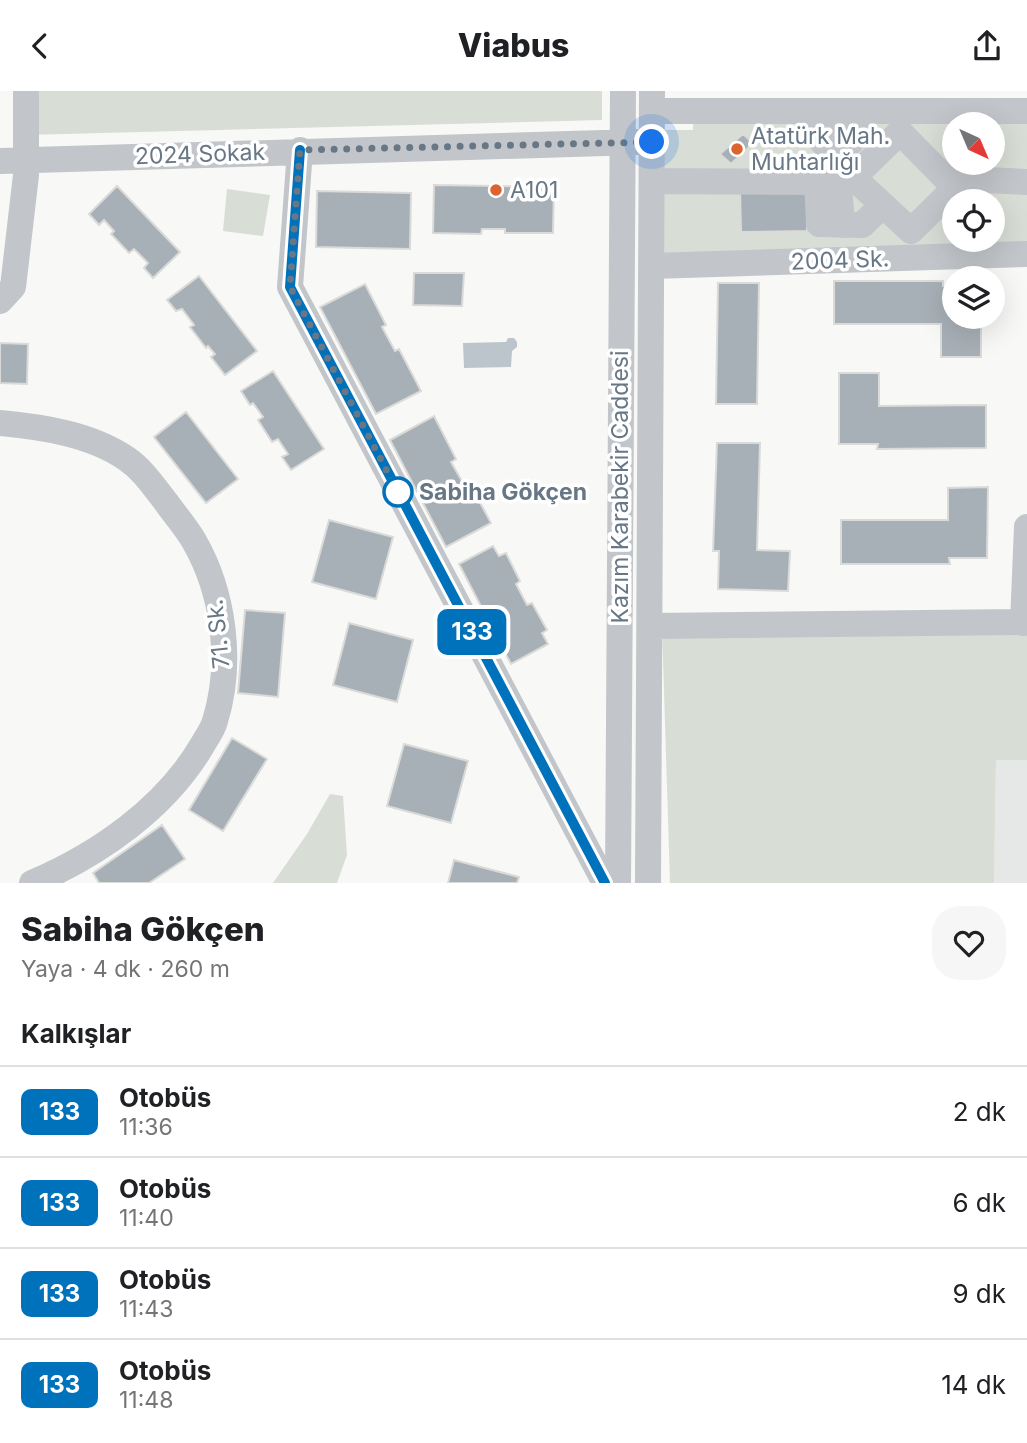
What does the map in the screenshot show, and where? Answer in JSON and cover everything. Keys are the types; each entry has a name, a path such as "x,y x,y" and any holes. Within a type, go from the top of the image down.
{"street":[{"path":"0,301 13,286 13,160 26,91"},
{"name":"Kazım Karabekir Caddesi","path":"618,883 623,91"},
{"path":"652,101 839,111 1027,111"},
{"name":"Kazım Karabekir Caddesi","path":"648,883 652,101"},
{"path":"838,260 837,158 859,133 839,111"},
{"path":"954,187 900,132 860,171 857,181 911,231 964,179 1027,182"},
{"name":"2024 Sokak","path":"13,160 652,142"},
{"path":"300,150 290,287 605,883"},
{"path":"663,181 728,175 817,182 819,224 862,225 883,205"},
{"name":"2004 Sk.","path":"652,265 1027,254"},
{"name":"71. Sk.","path":"0,423 62,432 108,449 127,459 145,475 193,540 208,568 219,605 224,643 222,686 215,723 195,758 134,822 100,847 58,872 32,883"},
{"path":"650,626 1025,622 1027,527"}],"shaded area":[{"path":"26,91 602,91 602,120 25,135"},
{"path":"694,100 1027,110 1027,254 663,265 664,130 693,130"},
{"path":"227,189 270,195 263,236 223,231"},
{"path":"508,338 514,338 517,342 517,347 512,351 511,367 464,368 463,343 506,342"},
{"path":"1027,540 1027,760 996,760 994,883 670,883 662,626 1023,622"},
{"path":"996,760 1027,760 1027,883 994,883"},
{"path":"330,794 343,796 347,855 337,883 273,883 307,834"}],"building":[{"name":"Atatürk Mah. Muhtarlığı","path":"743,134 753,143 731,164 720,154"},
{"path":"434,185 554,187 553,233 505,233 505,229 482,229 481,234 433,233"},
{"path":"117,186 180,252 153,278 144,268 148,263 134,249 129,253 111,234 114,231 104,220 99,225 89,214"},
{"path":"317,191 411,193 410,249 316,247"},
{"path":"740,191 808,191 807,231 741,232"},
{"path":"414,273 464,273 462,306 413,305"},
{"path":"199,276 257,351 225,375 211,357 215,354 208,346 206,348 190,327 194,325 182,309 176,311 167,300"},
{"path":"834,281 942,281 942,329 981,329 981,357 941,357 941,324 834,324"},
{"path":"718,283 759,283 757,404 716,404"},
{"path":"365,284 386,325 382,327 395,351 399,349 421,391 376,414 320,307"},
{"path":"0,343 28,344 27,384 0,383"},
{"path":"273,371 324,449 291,470 282,457 288,454 278,439 272,442 258,420 263,417 253,403 250,405 241,391"},
{"path":"839,373 879,373 879,406 986,405 986,448 877,449 878,444 839,444"},
{"path":"186,412 238,479 206,503 154,437"},
{"path":"434,416 456,459 451,462 463,483 469,482 491,523 446,547 390,440"},
{"path":"717,443 760,443 757,550 790,551 788,591 718,589 719,551 713,551"},
{"path":"988,487 987,558 949,558 950,564 841,564 841,520 948,520 948,488"},
{"path":"329,520 393,537 376,599 312,582"},
{"path":"493,546 499,556 506,553 520,581 516,584 527,605 532,603 547,630 542,633 548,644 511,664 459,564"},
{"path":"245,610 285,613 278,697 238,693"},
{"path":"349,623 413,640 397,702 333,685"},
{"path":"232,738 267,759 223,831 189,810"},
{"path":"404,744 468,761 451,823 387,806"},
{"path":"162,825 185,859 149,883 99,883 93,873"},
{"path":"454,860 519,877 517,883 448,883"}],"bus line":[{"name":"133","path":"300,150 290,287 605,883"}],"place":[{"name":"Atatürk Mah. Muhtarlığı","path":"737,149"},
{"name":"A101","path":"496,190"},
{"name":"Sabiha Gökçen","path":"398,492"}],"route":[{"path":"398,492 290,287 300,150 652,142"}]}
